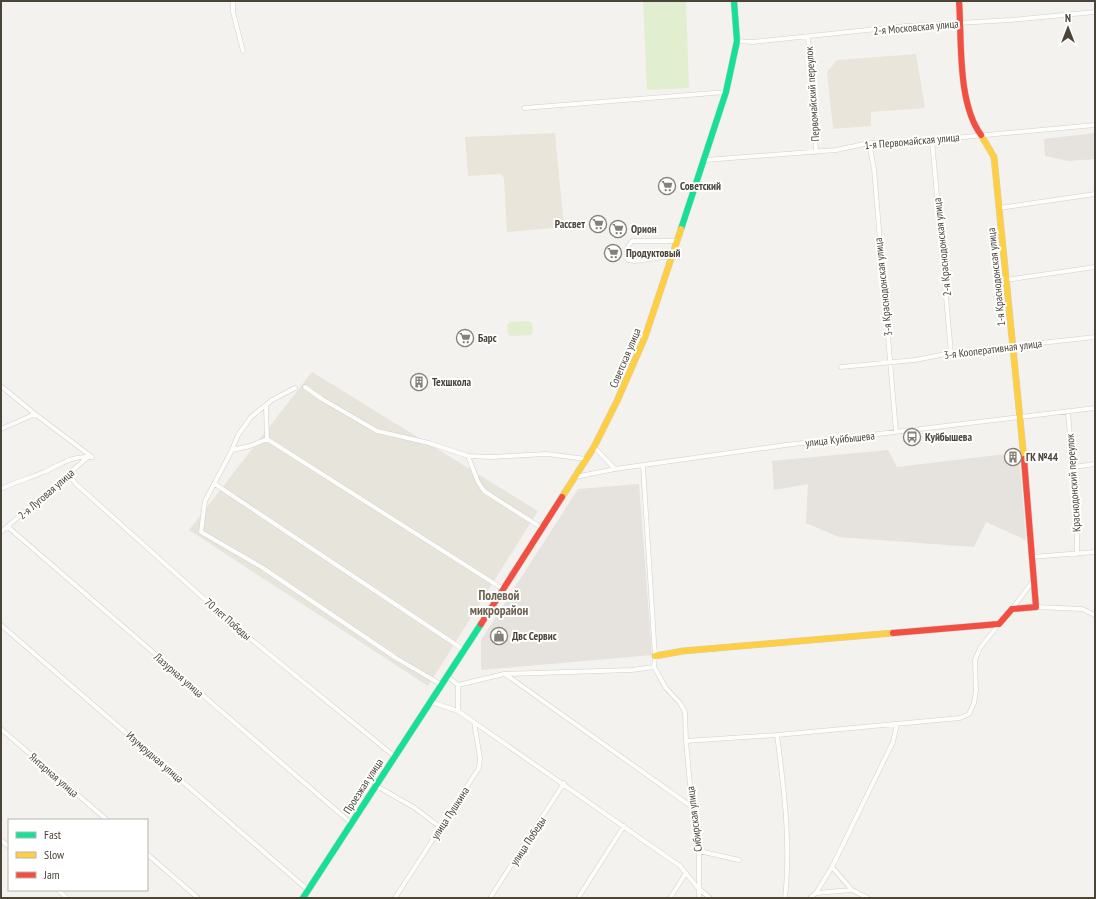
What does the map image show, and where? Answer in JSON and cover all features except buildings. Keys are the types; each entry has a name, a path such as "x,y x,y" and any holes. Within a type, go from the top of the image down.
{"street":[{"path":"233,1 233,12 243,51"},
{"name":"Советская улица","path":"442,686 594,447 617,401 645,337 726,92 737,41 734,1"},
{"name":"1-я Краснодонская улица","path":"959,1 963,67 969,107 973,120 994,157 998,208 1021,416 1036,607"},
{"name":"2-я Московская улица","path":"737,41 753,42 906,26 1095,12"},
{"name":"Первомайский переулок","path":"808,37 816,152"},
{"path":"524,108 726,92"},
{"name":"1-я Первомайская улица","path":"704,160 816,152 869,143 932,140 980,134 1095,125"},
{"name":"2-я Краснодонская улица","path":"932,140 951,353"},
{"name":"3-я Краснодонская улица","path":"869,143 874,169 880,256 891,363 896,432"},
{"path":"998,208 1095,194"},
{"path":"672,256 635,261 628,260 626,252 627,247 632,241 677,241"},
{"path":"1006,280 1095,267"},
{"name":"3-я Кооперативная улица","path":"841,367 891,363 951,353 1095,337"},
{"path":"1,386 90,457"},
{"path":"305,387 322,399 377,431 429,443 468,456 491,457 547,454 586,459"},
{"path":"295,388 272,400 251,417 238,435 232,450 205,501 200,532 263,568 396,658 442,686"},
{"path":"266,406 267,439"},
{"name":"улица Куйбышева","path":"575,476 786,444 1095,408"},
{"name":"Краснодонский переулок","path":"1068,412 1073,467 1077,554"},
{"path":"1,429 35,414"},
{"path":"232,450 250,446 267,439"},
{"path":"267,439 503,589"},
{"path":"594,447 616,469"},
{"path":"1,488 46,471 78,456 90,457"},
{"path":"468,456 478,482 484,491 542,528"},
{"name":"2-я Луговая улица","path":"1,532 90,457"},
{"path":"1073,467 1095,464"},
{"path":"458,685 504,674 632,670 654,667 655,656 643,466"},
{"name":"70 лет Победы","path":"69,475 86,494 230,622 394,756"},
{"path":"215,484 464,650"},
{"name":"Лазурная улица","path":"8,527 351,823"},
{"path":"1031,557 1095,552"},
{"path":"686,741 777,735 960,718 969,714 974,703 976,690 975,660 980,648 1033,581"},
{"path":"1012,609 1036,607 1082,609 1095,615"},
{"path":"655,656 683,651 999,624"},
{"name":"Изумрудная улица","path":"1,625 308,890"},
{"name":"Сибирская улица","path":"654,667 666,688 680,702 685,712 692,807 699,851 699,898"},
{"path":"504,674 692,807"},
{"path":"447,676 458,685"},
{"path":"458,685 458,711"},
{"name":"Проезжая улица","path":"303,898 394,756 442,686"},
{"path":"431,702 458,711 624,826 680,866 698,888 710,898"},
{"name":"улица Пушкина","path":"395,898 479,768 480,758 474,722"},
{"path":"810,898 816,893 832,867 893,742 897,724"},
{"name":"Янтарная улица","path":"1,729 106,819"},
{"path":"777,735 784,789 787,865 784,898"},
{"name":"улица Победы","path":"490,898 564,784"},
{"path":"375,786 414,808 441,828"},
{"path":"578,898 624,826"},
{"path":"699,851 739,860"},
{"path":"148,855 198,898"},
{"path":"832,867 852,890 868,898"},
{"path":"670,898 686,873"},
{"path":"816,893 852,890"},
{"path":"59,891 67,898"}],"shaded area":[{"path":"916,54 925,108 871,112 871,126 833,129 827,72 837,60"},
{"path":"555,133 564,227 507,232 504,178 501,174 468,176 465,137"},
{"path":"1095,133 1095,159 1068,161 1045,156 1044,139"},
{"path":"312,372 538,511 428,686 189,530"},
{"path":"888,450 897,467 1006,454 1020,465 1026,540 986,522 974,547 839,537 806,523 808,484 774,490 772,461"},
{"path":"639,484 652,655 481,670 481,640 578,489"}],"green space":[{"path":"643,1 686,1 689,88 647,90"},
{"path":"528,321 532,323 533,332 531,335 511,336 508,334 507,325 510,322"}],"traffic: fast":[{"path":"681,229 726,92 737,41 734,1"},
{"path":"303,898 481,624"}],"traffic: slow":[{"path":"981,135 994,157 1024,459"},
{"path":"562,497 594,447 617,401 645,337 681,229"},
{"path":"655,656 683,651 893,633"}],"traffic: jam":[{"path":"959,1 964,88 973,121 981,135"},
{"path":"893,633 999,624 1012,609 1036,607 1024,459"},
{"path":"481,624 562,497"}],"place":[{"name":"Советский","path":"667,186"},
{"name":"Рассвет","path":"598,224"},
{"name":"Орион","path":"618,229"},
{"name":"Продуктовый","path":"613,253"},
{"name":"Барс","path":"465,338"},
{"name":"Техшкола","path":"419,382"},
{"name":"Куйбышева","path":"912,437"},
{"name":"ГК №44","path":"1013,457"},
{"name":"Двс Сервис","path":"499,636"}],"district":[{"name":"Полевой микрорайон","path":"499,602"}]}
